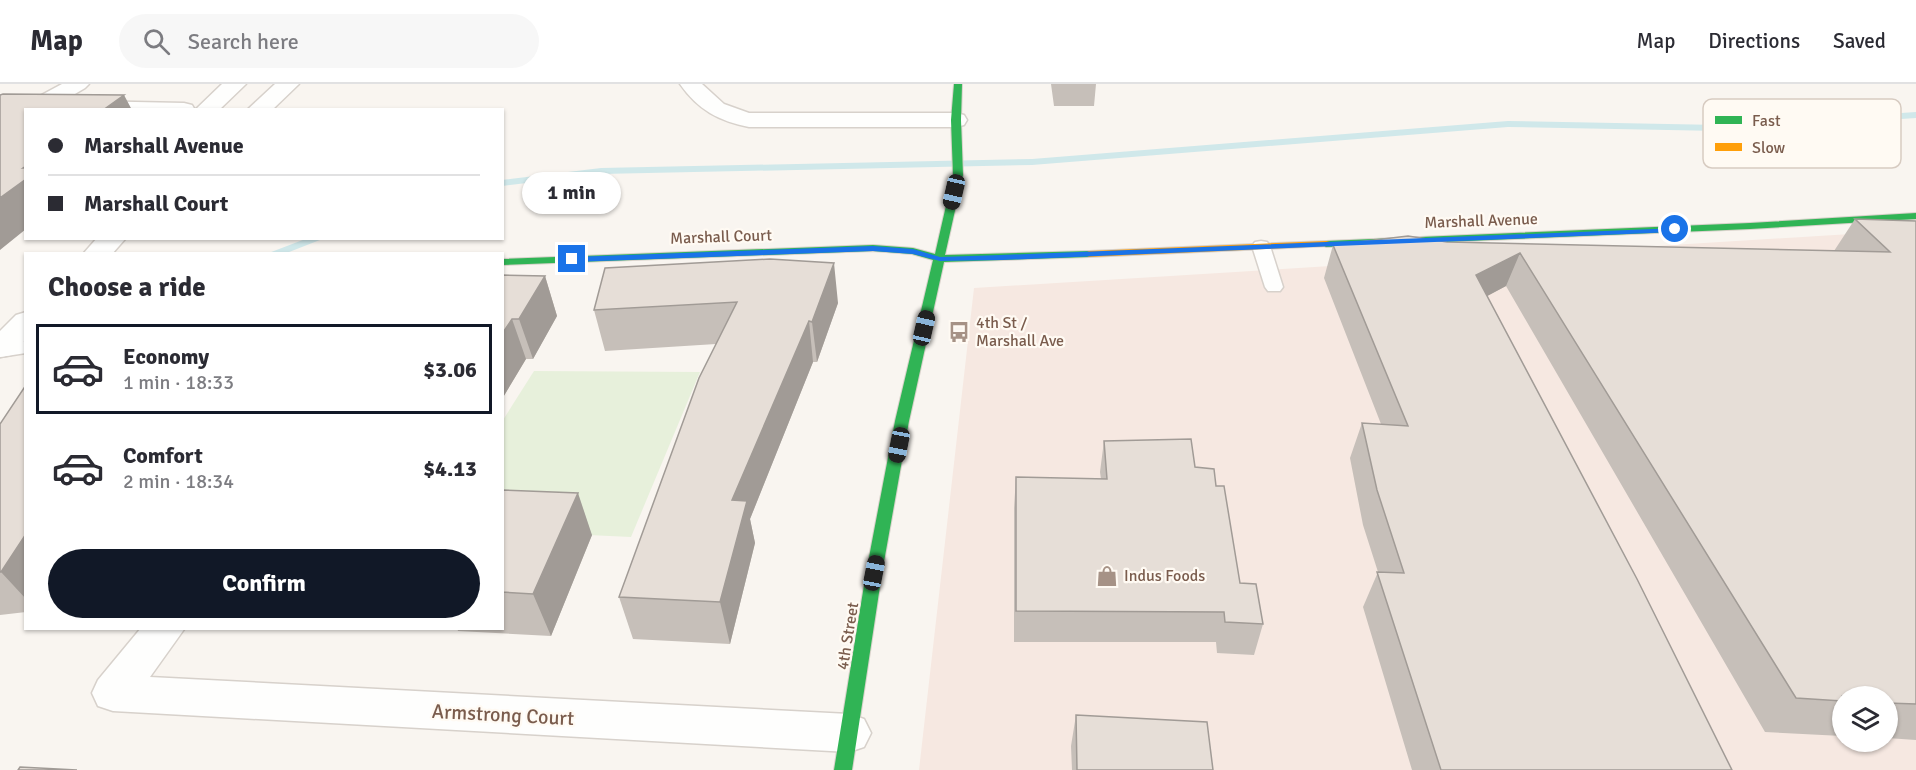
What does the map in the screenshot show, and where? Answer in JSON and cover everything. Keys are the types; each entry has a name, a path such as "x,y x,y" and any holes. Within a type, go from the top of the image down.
{"street":[{"path":"34,108 78,84"},
{"path":"208,108 236,84"},
{"path":"260,108 288,84"},
{"name":"4th Street","path":"846,752 874,573 902,421 957,175 958,84"},
{"path":"696,91 726,116 749,120 956,120"},
{"name":"Marshall Avenue","path":"940,259 1750,226 1916,216"},
{"path":"98,252 111,240"},
{"name":"Marshall Court","path":"504,262 873,248 913,251 940,259"},
{"path":"0,349 24,323"},
{"name":"Armstrong Court","path":"163,630 113,693 846,752"}],"lane":[{"path":"1261,246 1274,287"},
{"path":"0,349 24,347"}],"shaded area":[{"path":"1916,230 1916,770 919,770 974,288"}],"green space":[{"path":"534,371 700,372 631,537 504,531 504,418"}],"building":[{"path":"0,95 124,95 106,108 24,108 24,180 0,198"},
{"path":"1855,219 1916,221 1916,704 1898,703 1898,686 1832,686 1832,700 1796,698 1520,253 1476,275 1637,579 1732,770 1441,770 1377,572 1404,573 1377,490 1362,423 1408,426 1333,245 1408,236 1447,242 1890,252"},
{"path":"770,259 834,263 812,322 809,321 732,500 747,501 720,602 619,597 699,378 737,302 594,310 605,268"},
{"path":"504,275 545,276 519,319 512,319 504,331"},
{"path":"24,388 24,537 1,572 0,572 0,424"},
{"name":"Indus Foods","path":"1191,439 1195,467 1214,469 1216,486 1224,486 1240,583 1256,584 1263,624 1225,622 1224,612 1016,611 1016,477 1107,479 1104,441"},
{"path":"504,490 578,493 533,594 504,592"},
{"path":"1076,715 1207,722 1213,770 1077,770"},
{"path":"20,767 77,770 18,770"}],"waterway":[{"path":"1901,116 1916,115"},
{"path":"504,183 601,171 1032,162 1508,124 1703,128"},
{"path":"277,252 314,240"}],"traffic: fast":[{"path":"843,770 874,573 902,421 958,175 956,120 958,84"},
{"path":"1326,244 1750,226 1916,216"},
{"path":"504,262 873,248 913,251 940,259 1089,254"}],"traffic: slow":[{"path":"1089,254 1326,244"}],"place":[{"name":"4th St / Marshall Ave","path":"959,332"},
{"name":"Indus Foods","path":"1107,576"}],"route":[{"path":"572,259 873,248 913,251 940,259 1001,258 1675,229"}]}
